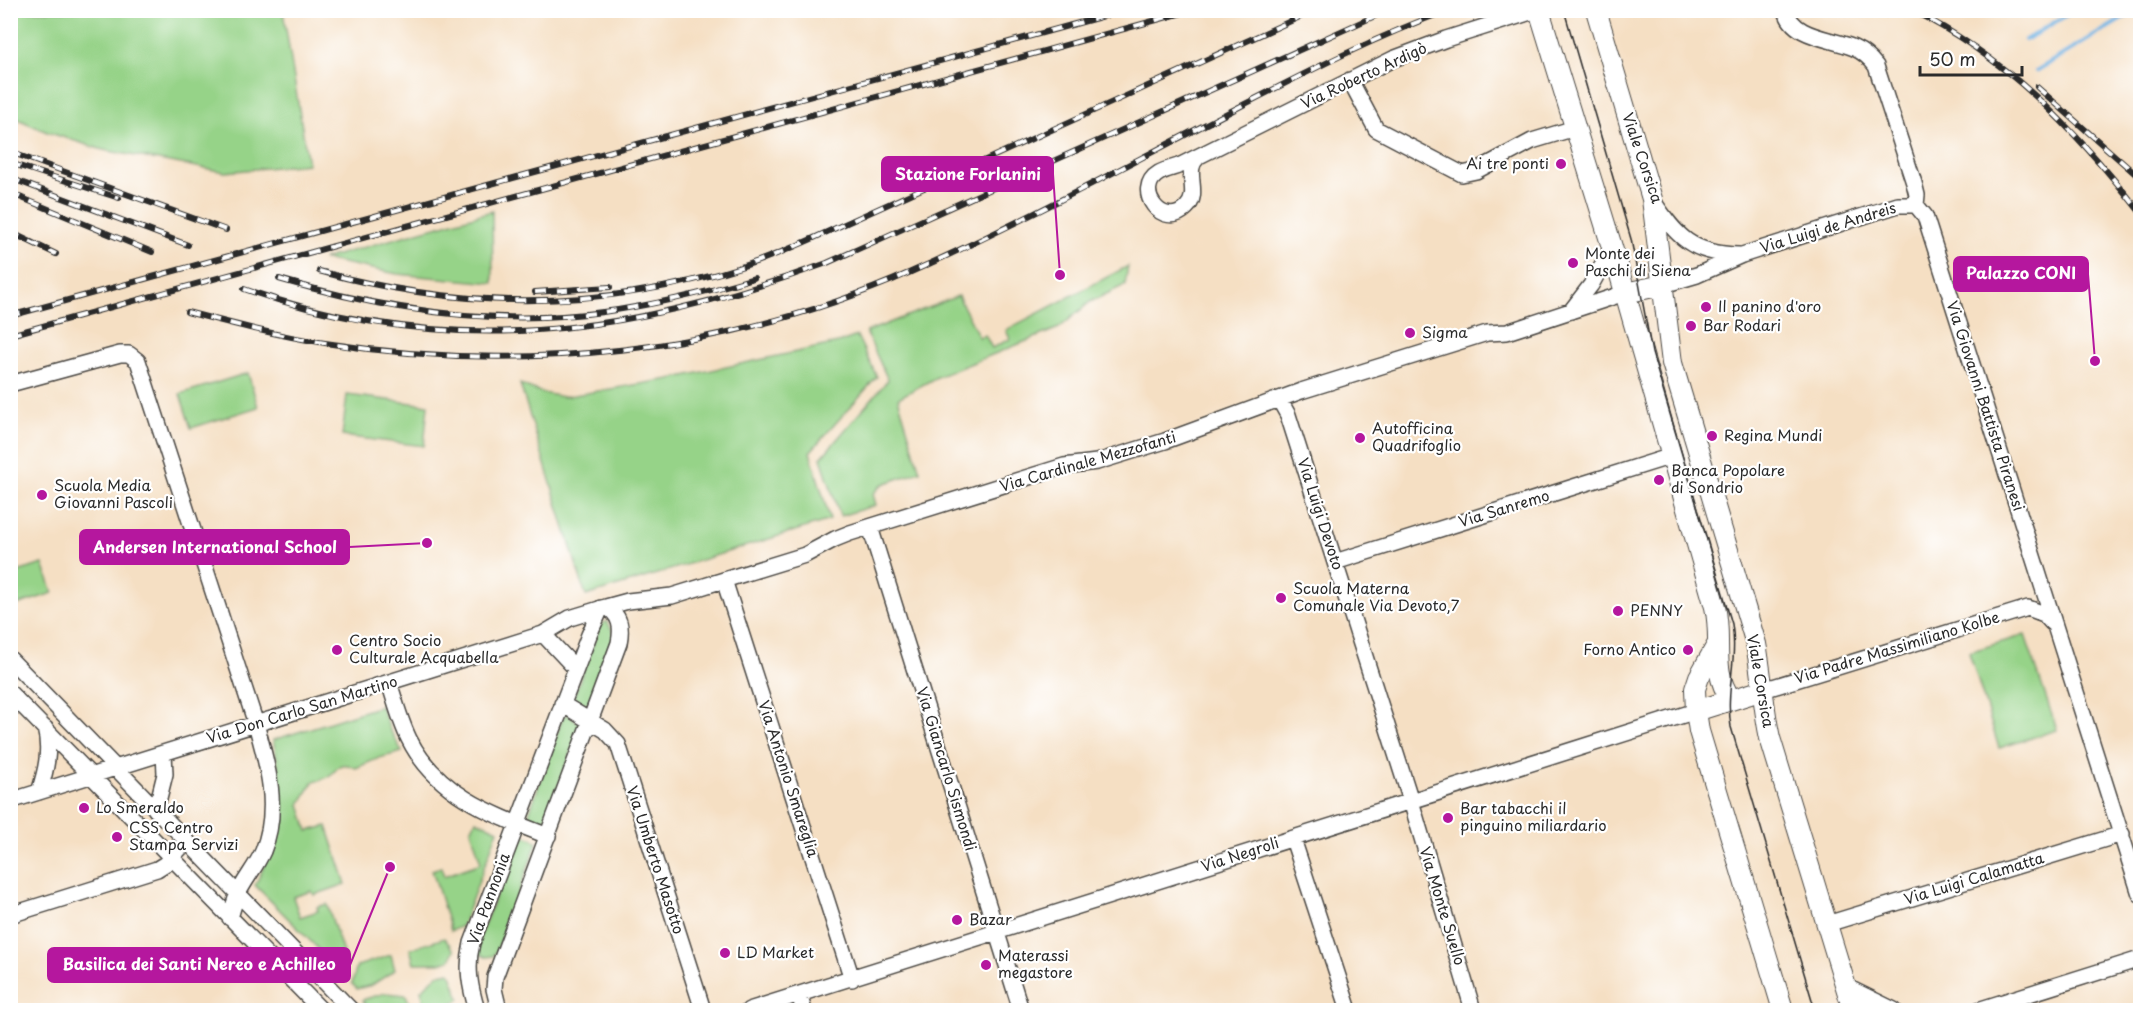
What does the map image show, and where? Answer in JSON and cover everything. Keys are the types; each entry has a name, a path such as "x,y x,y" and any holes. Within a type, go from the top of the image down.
{"main road":[{"path":"1538,10 1612,247"},
{"name":"Viale Corsica","path":"1596,10 1652,200 1668,340 1675,374 1756,644 1764,711 1770,738 1854,1011"},
{"name":"Viale Corsica","path":"1612,247 1715,607 1719,624 1719,675 1731,699"},
{"path":"1625,293 1663,285"},
{"path":"1719,637 1696,683 1696,711 1703,742 1783,1011"},
{"name":"Via Padre Massimiliano Kolbe","path":"1731,699 1763,690"},
{"name":"Via Negroli","path":"1696,711 1731,699"}],"street":[{"name":"Via Roberto Ardigò","path":"1198,157 1350,80 1421,48 1538,10"},
{"name":"Via Giovanni Battista Piranesi","path":"1786,10 1790,20 1801,30 1854,48 1863,53 1876,66 1914,183 1917,195 1916,205 1925,216 2140,894"},
{"path":"1350,80 1376,129 1462,174 1476,171 1532,141 1575,128"},
{"name":"Viale Corsica","path":"1652,200 1674,231 1687,242 1719,255 1742,255"},
{"name":"Via Luigi de Andreis","path":"1663,285 1697,275 1742,255 1898,206 1916,205"},
{"path":"1569,313 1591,285 1612,247"},
{"name":"Via Cardinale Mezzofanti","path":"604,608 639,600 666,598 810,553 834,538 1064,466 1097,462 1165,441 1279,399 1487,333 1507,332 1625,293"},
{"path":"10,384 120,354 129,354 138,361 256,724 270,774 270,818 263,852 237,896 230,918"},
{"name":"Via Luigi Devoto","path":"1279,399 1288,415 1411,801"},
{"name":"Via Sanremo","path":"1335,562 1672,456"},
{"name":"Via Giancarlo Sismondi","path":"870,527 1021,1011"},
{"path":"2040,578 2038,597 2028,608 2044,614 2056,628"},
{"name":"Via Antonio Smareglia","path":"724,580 852,979"},
{"path":"499,1011 494,989 495,977 619,643 622,629 614,612 604,608"},
{"name":"Via Don Carlo San Martino","path":"10,801 543,633 570,618 604,608"},
{"name":"Via Pannonia","path":"477,1011 468,966 472,943 562,704 604,608"},
{"name":"Via Padre Massimiliano Kolbe","path":"1763,690 2028,608"},
{"path":"543,633 576,669"},
{"path":"10,659 187,841 237,896 351,1011"},
{"path":"389,682 408,737 431,770 449,788 468,802 548,836"},
{"path":"10,693 321,1011"},
{"name":"Via Umberto Masotto","path":"562,704 605,730 618,744 703,1011"},
{"name":"Via Negroli","path":"749,1011 1696,711"},
{"path":"39,792 48,753 45,728"},
{"path":"156,810 165,774 164,753"},
{"name":"Via Monte Suello","path":"1411,801 1473,1011"},
{"name":"Via Luigi Calamatta","path":"1827,924 2122,834"},
{"path":"1293,839 1349,1011"},
{"path":"10,915 154,870 171,858 187,841"},
{"path":"1978,1011 2140,959"},
{"path":"468,966 495,977"},
{"path":"1847,987 1894,1011"},
{"path":"799,995 804,1011"}],"green space":[{"path":"10,11 283,11 308,164 225,172 103,150 47,132 11,116"},
{"path":"492,211 493,283 397,274 323,259"},
{"path":"1128,266 1125,285 1090,302 1059,328 937,377 898,398 920,471 883,484 873,494 876,505 840,516 821,458 888,380 866,332 958,296 979,337 985,335 992,348 1010,339 1006,330"},
{"path":"857,336 877,377 810,452 830,520 586,596 520,384 543,393 563,397 670,379 838,343"},
{"path":"248,373 258,407 191,428 180,394"},
{"path":"347,395 428,405 424,446 342,436"},
{"path":"43,564 53,593 11,607 11,574"},
{"path":"607,621 613,632 613,641 589,703 585,704 573,698 600,626"},
{"path":"2025,635 2057,730 1999,748 1969,652"},
{"path":"381,706 389,728 402,752 379,758 356,768 339,766 325,778 313,782 300,804 308,831 327,826 346,884 314,895 312,891 293,897 300,917 318,911 317,907 327,904 347,965 337,968 255,885 271,849 279,814 279,779 273,740"},
{"path":"567,714 582,725 544,824 540,825 527,819 563,717"},
{"path":"476,820 498,830 462,926 451,931 432,870 441,867 444,876 481,863 471,830"},
{"path":"523,835 537,843 497,950 493,956 486,957 479,954 477,943 519,836"},
{"path":"444,938 454,950 450,960 440,963 414,963 410,949"},
{"path":"391,955 395,970 372,985 357,989 352,984 357,966"},
{"path":"450,972 460,999 443,1010 426,1010 421,990 439,974"},
{"path":"385,993 406,995 412,1010 369,1010 362,1000"}],"waterway":[{"path":"2025,40 2075,10"},
{"path":"2036,71 2137,10"}],"tram line":[{"path":"1564,10 1631,239 1652,353 1732,624 1734,650 1729,701 1731,727 1815,1010"}],"railway":[{"path":"10,316 1126,10"},
{"path":"10,335 1193,10"},
{"path":"319,271 373,284 480,299 587,298 640,291 694,280 747,265 797,245 1315,10"},
{"path":"244,289 319,311 393,325 466,331 537,330 609,322 681,308 753,288 827,263 1388,10"},
{"path":"187,312 325,343 399,352 474,356 549,356 624,349 698,338 770,322 842,300 953,253 1318,67 1396,31 1449,10"},
{"path":"1911,10 1945,28 2008,72 2064,124 2140,212"},
{"path":"2037,87 2140,178"},
{"path":"10,152 226,230"},
{"path":"10,163 119,198"},
{"path":"10,178 188,245"},
{"path":"10,193 152,252"},
{"path":"10,232 56,254"},
{"path":"279,279 399,307 439,313 521,318 622,309 679,298 754,278"},
{"path":"535,292 610,287"}],"place":[{"name":"Ai tre ponti","path":"1561,164"},
{"name":"Monte dei Paschi di Siena","path":"1573,263"},
{"name":"Stazione Forlanini","path":"1060,275"},
{"name":"Il panino d'oro","path":"1706,307"},
{"name":"Bar Rodari","path":"1691,326"},
{"name":"Sigma","path":"1410,333"},
{"name":"Palazzo CONI","path":"2095,361"},
{"name":"Regina Mundi","path":"1712,436"},
{"name":"Autofficina Quadrifoglio","path":"1360,438"},
{"name":"Banca Popolare di Sondrio","path":"1659,480"},
{"name":"Scuola Media Giovanni Pascoli","path":"42,495"},
{"name":"Andersen International School","path":"427,543"},
{"name":"Scuola Materna Comunale Via Devoto,7","path":"1281,598"},
{"name":"PENNY","path":"1618,611"},
{"name":"Centro Socio Culturale Acquabella","path":"337,650"},
{"name":"Forno Antico","path":"1688,650"},
{"name":"Lo Smeraldo","path":"84,808"},
{"name":"Bar tabacchi il pinguino miliardario","path":"1448,818"},
{"name":"CSS Centro Stampa Servizi","path":"117,837"},
{"name":"Basilica dei Santi Nereo e Achilleo","path":"390,867"},
{"name":"Bazar","path":"957,920"},
{"name":"LD Market","path":"725,953"},
{"name":"Materassi megastore","path":"986,965"}]}
